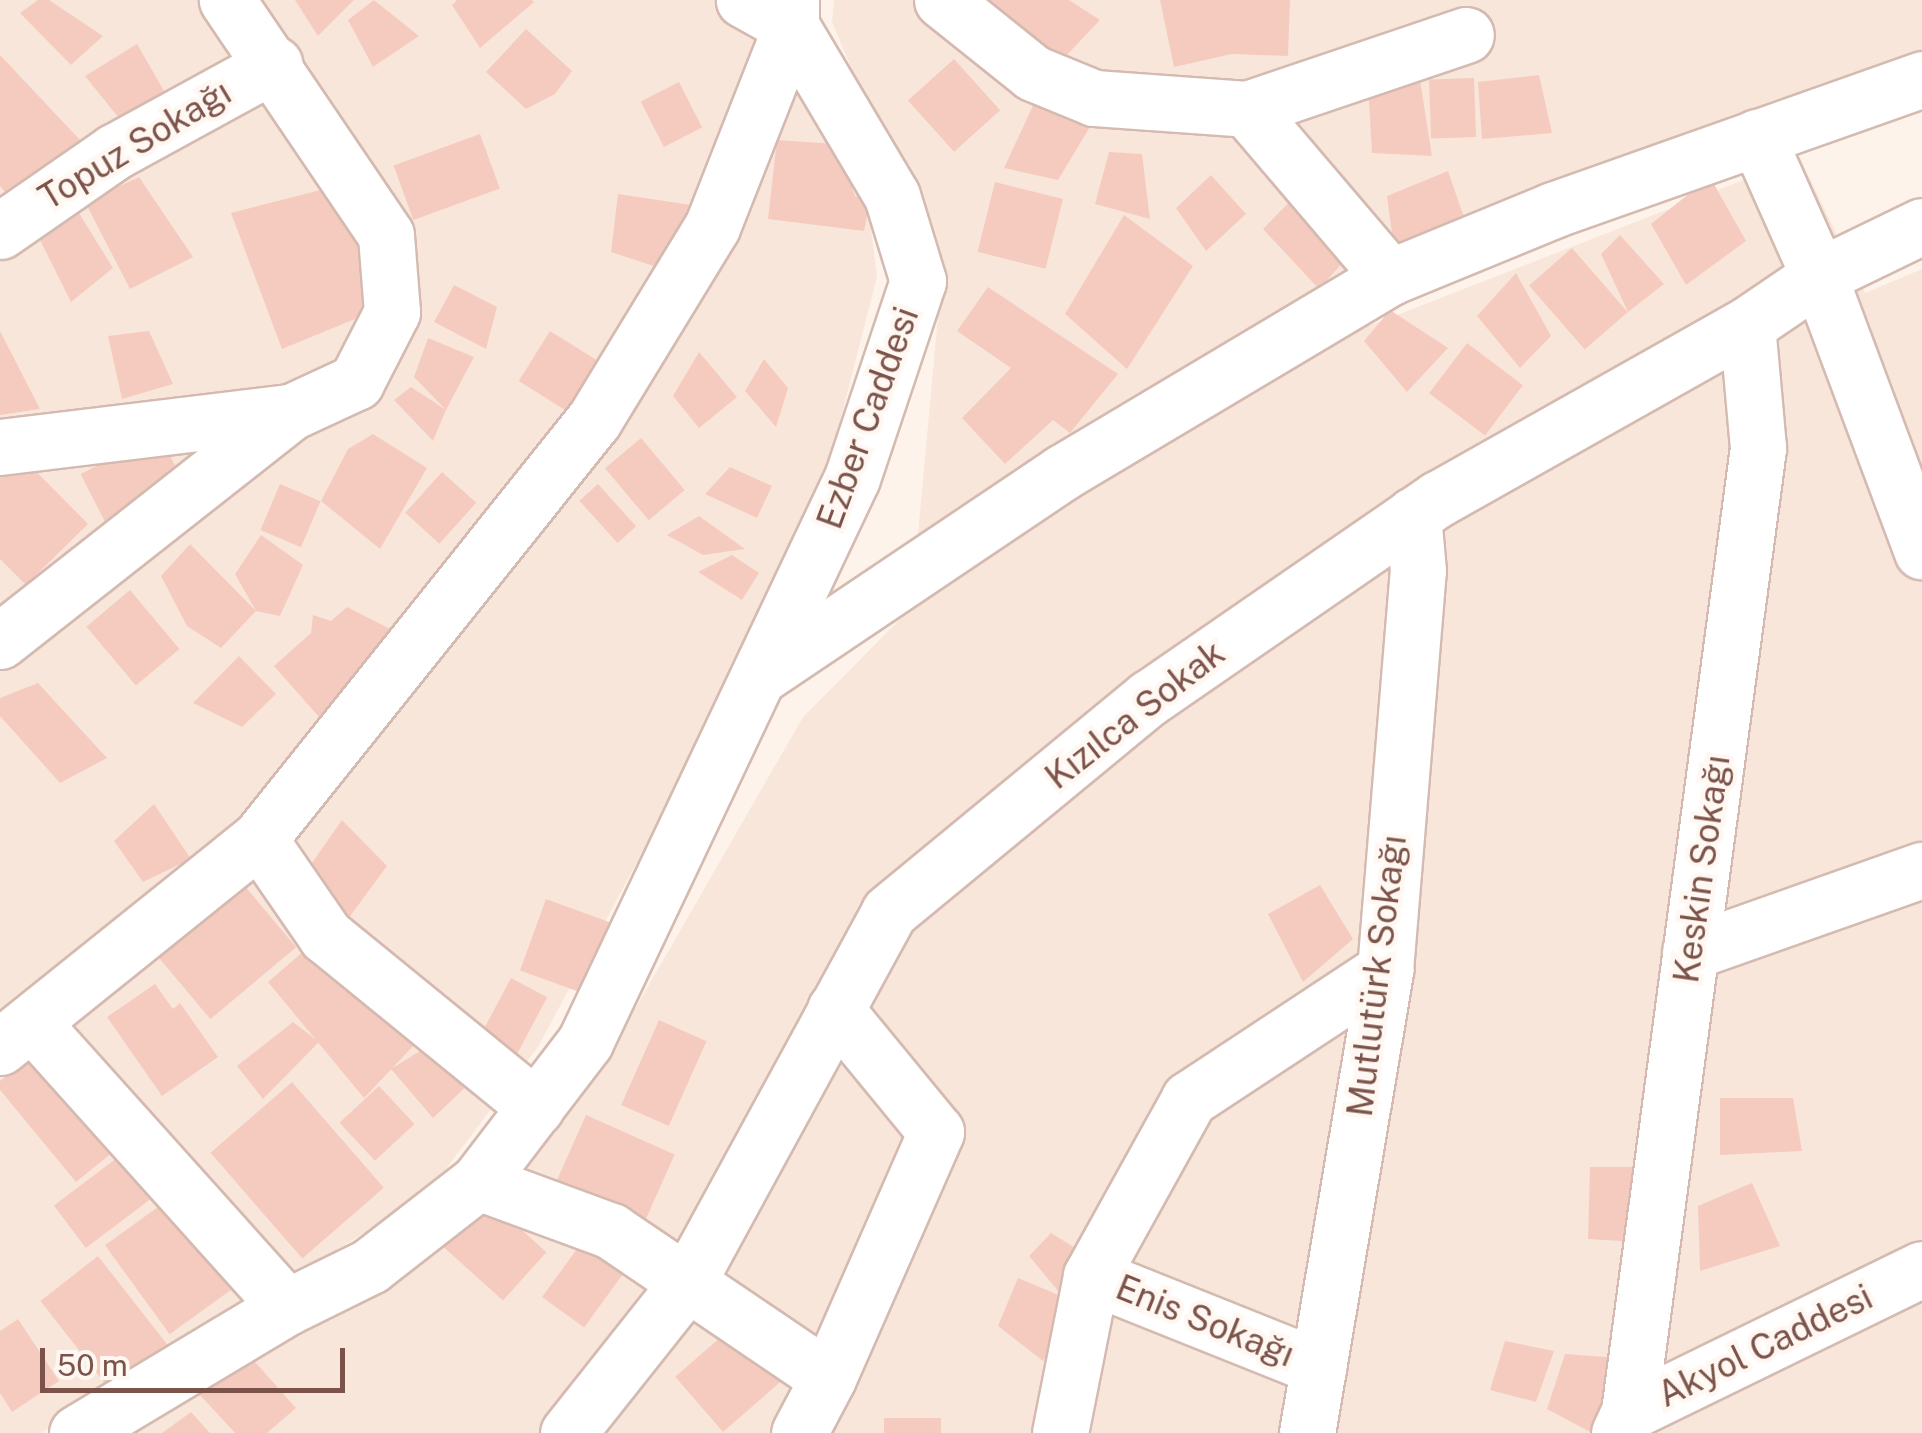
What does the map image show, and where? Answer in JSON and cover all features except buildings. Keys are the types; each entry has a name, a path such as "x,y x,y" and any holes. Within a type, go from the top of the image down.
{"street":[{"path":"0,641 291,412 356,382 392,312 386,236 275,64 227,0"},
{"path":"286,1307 16,1035 259,839 594,420 712,227 791,13 744,0"},
{"path":"942,0 1033,74 1094,98 1247,108 1466,35"},
{"name":"Ezber Caddesi","path":"77,1433 286,1307 370,1266 478,1182 586,1042 852,478 918,280 892,196 791,13"},
{"name":"Topuz Sokağı","path":"0,232 114,152 275,64"},
{"path":"761,675 1063,472 1390,277 1922,79"},
{"path":"1247,108 1390,277"},
{"path":"1758,137 1819,276 1922,551"},
{"name":"Kızılca Sokak","path":"568,1433 686,1283 890,912 1149,698 1412,516 1747,325 1819,276 1922,226"},
{"name":"Keskin Sokağı","path":"1624,1422 1758,448 1747,325"},
{"path":"0,448 291,412"},
{"name":"Mutlutürk Sokağı","path":"1308,1433 1385,970 1418,571 1412,516"},
{"path":"259,839 326,936 536,1106"},
{"path":"1690,952 1922,870"},
{"path":"1060,1433 1091,1276 1189,1099 1385,970"},
{"path":"799,1433 828,1378 936,1132 835,1010"},
{"path":"478,1182 611,1232 828,1378"},
{"name":"Akyol Caddesi","path":"1624,1422 1922,1268"},
{"name":"Enis Sokağı","path":"1091,1276 1318,1367"}],"shaded area":[{"path":"0,0 767,0 868,204 877,277 828,468 669,802 538,1047 427,1194 41,1433 0,1433"},
{"path":"834,0 1922,0 1922,70 1350,288 918,534 941,283 832,22"},
{"path":"1800,158 1865,293 1922,269 1922,1433 135,1433 387,1279 524,1157 604,1063 803,717 954,565 1335,339"}]}
